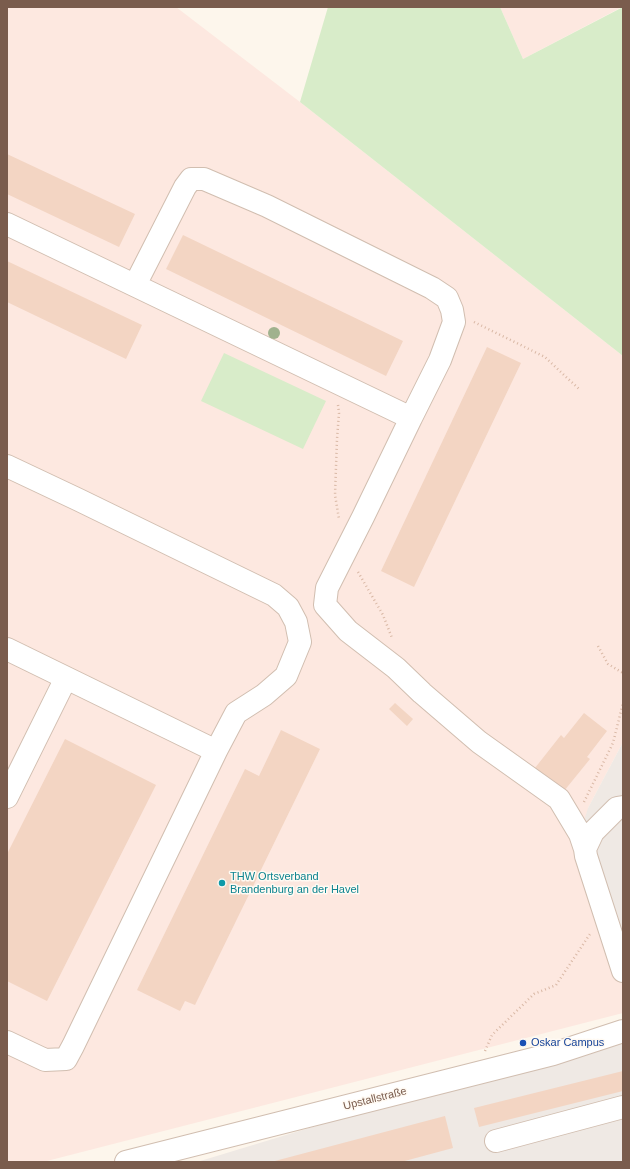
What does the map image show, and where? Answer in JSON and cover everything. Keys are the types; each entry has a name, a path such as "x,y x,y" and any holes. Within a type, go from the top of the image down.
{"street":[{"path":"136,285 185,187 191,179 204,179 267,206 432,288 447,298 452,310 454,322 440,360 363,517 326,588 325,605 348,631 396,668 422,693 479,742 559,800 580,834 623,971"},
{"path":"7,224 411,418"},
{"path":"7,466 274,595 288,607 296,622 300,642 286,676 264,695 236,713 66,1059 45,1060 7,1042"},
{"path":"7,649 216,751"},
{"path":"7,797 66,678"},
{"path":"585,849 593,832 617,808 623,807"},
{"name":"Upstallstraße","path":"126,1162 552,1054 623,1031"},
{"path":"496,1141 623,1107"}],"path":[{"path":"452,310 468,320 545,357 580,390"},
{"path":"598,646 608,664 623,673"},
{"path":"570,817 584,802 612,743 623,703"},
{"path":"475,1074 492,1035 534,994 556,985 604,914"}],"shaded area":[{"path":"7,7 176,7 300,102 623,356 623,742 588,808 623,971 623,1013 43,1162 7,1162"},
{"path":"500,7 622,7 523,59"},
{"path":"623,742 623,971 580,834 588,808"},
{"path":"623,1031 623,1162 197,1162 553,1054"}],"green space":[{"path":"328,7 500,7 523,59 623,7 623,356 300,102"},
{"path":"224,353 326,401 303,449 201,401"}],"building":[{"path":"7,154 135,214 119,247 7,194"},
{"path":"183,235 403,341 386,376 166,269"},
{"path":"7,261 142,325 126,359 7,302"},
{"path":"487,347 521,363 414,587 381,571"},
{"path":"395,703 413,719 407,726 389,709"},
{"path":"584,713 607,731 587,757 590,759 564,791 535,768 561,735 564,738"},
{"name":"THW Ortsverband Brandenburg an der Havel","path":"281,730 320,749 195,1005 185,1001 180,1011 137,990 245,769 259,776"},
{"path":"65,739 156,785 47,1001 7,981 7,854"},
{"path":"623,1071 623,1091 479,1127 474,1108"},
{"path":"445,1116 453,1148 401,1162 271,1162"}],"place":[{"name":"THW Ortsverband Brandenburg an der Havel","path":"222,883"},
{"name":"Oskar Campus","path":"523,1043"}]}
